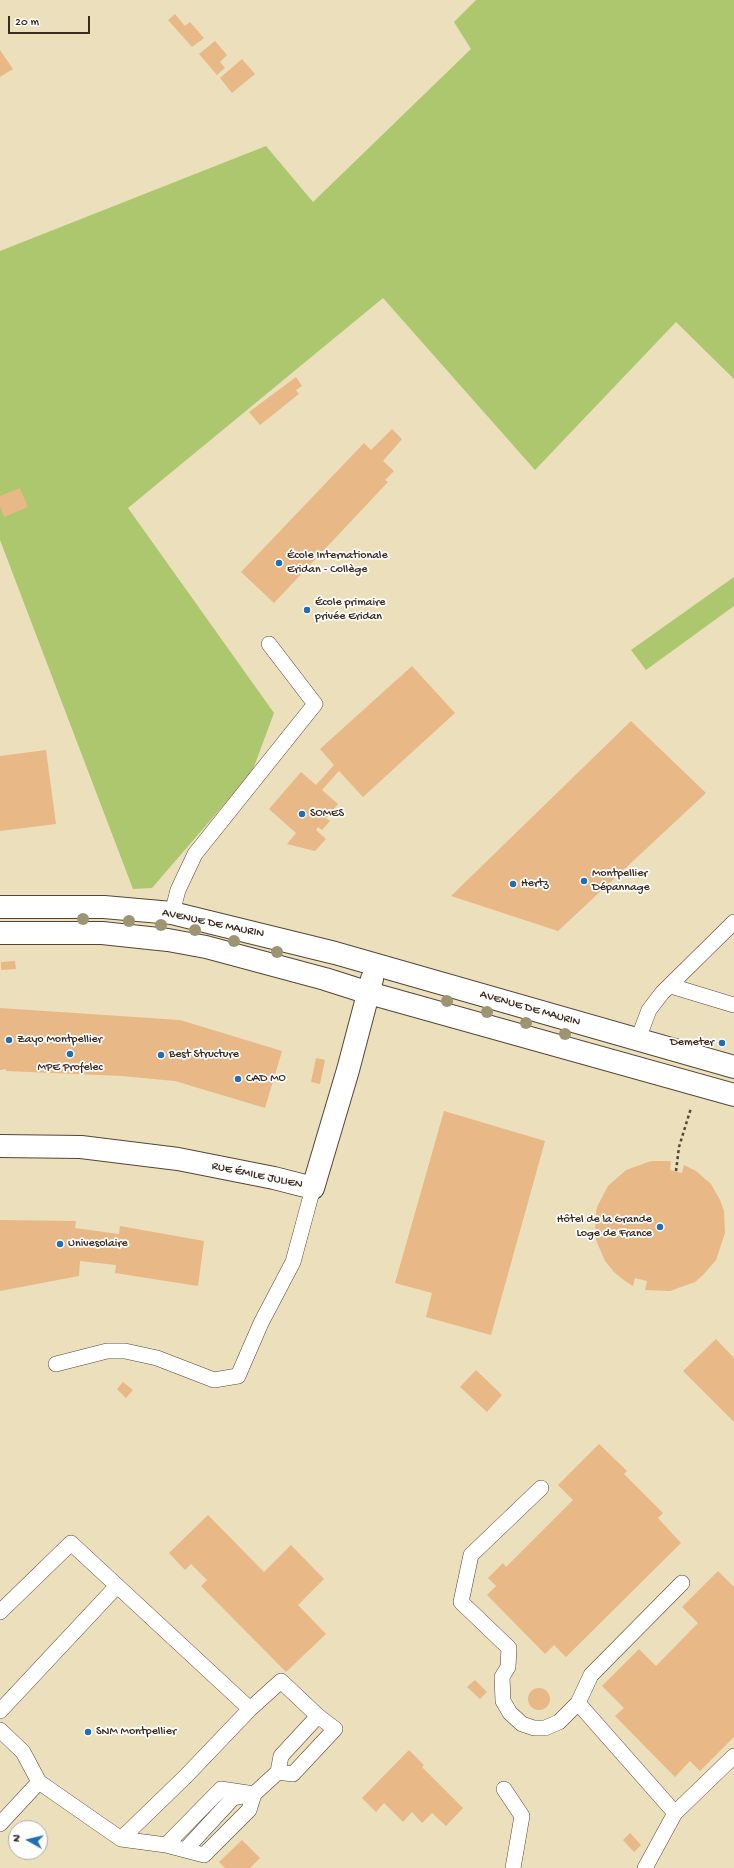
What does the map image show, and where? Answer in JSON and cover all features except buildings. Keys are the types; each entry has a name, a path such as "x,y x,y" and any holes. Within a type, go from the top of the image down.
{"street":[{"name":"AVENUE DE MAURIN","path":"0,907 104,907 172,914 375,965 734,1067"},
{"name":"AVENUE DE MAURIN","path":"0,933 102,933 168,940 206,947 326,979 369,993 734,1095"},
{"path":"369,993 375,965"},
{"name":"RUE ÉMILE JULIEN","path":"0,1146 81,1147 178,1159 274,1178 313,1188 369,993"},
{"path":"632,1067 638,1039"}],"lane":[{"path":"172,914 178,890 195,854 315,704 269,644"},
{"path":"638,1039 649,1010 662,993 671,986 734,922"},
{"path":"671,986 734,1005"},
{"path":"56,1364 107,1351 125,1351 157,1358 214,1380 238,1376 262,1323 294,1262 313,1188"},
{"path":"541,1488 471,1555 461,1602 508,1648 508,1666 502,1677 502,1701 510,1713 522,1724 534,1728 545,1728 559,1722 578,1703 591,1675 682,1583"},
{"path":"0,1612 71,1543 250,1709"},
{"path":"0,1711 117,1586"},
{"path":"121,1839 186,1776 250,1709 281,1681 335,1730 293,1774 278,1772"},
{"path":"578,1703 675,1813"},
{"path":"0,1730 23,1752 39,1782 121,1839 166,1845 204,1855 249,1810 254,1794 278,1772 281,1756 318,1716"},
{"path":"645,1868 675,1813 734,1756"},
{"path":"0,1824 39,1782"},
{"path":"166,1845 221,1789 254,1794"},
{"path":"504,1789 522,1816 513,1868"}],"path":[{"path":"676,1171 679,1147 690,1112"}],"green space":[{"path":"476,0 734,0 734,379 676,322 535,470 383,298 128,508 274,713 252,772 152,888 133,889 0,540 0,251 266,146 313,202 471,49 454,22"},
{"path":"734,577 734,606 646,670 631,650"}],"place":[{"name":"École Internationale Eridan - Collège","path":"279,563"},
{"name":"École primaire privée Eridan","path":"307,610"},
{"name":"SOMES","path":"302,814"},
{"name":"Montpellier Dépannage","path":"584,881"},
{"name":"Hertz","path":"513,884"},
{"name":"Zayo Montpellier","path":"9,1040"},
{"name":"Demeter","path":"722,1043"},
{"name":"MPE Profelec","path":"70,1054"},
{"name":"Best Structure","path":"161,1055"},
{"name":"CAD MO","path":"238,1079"},
{"name":"Hôtel de la Grande Loge de France","path":"660,1227"},
{"name":"Univesolaire","path":"60,1244"},
{"name":"SNM Montpellier","path":"88,1732"}]}
